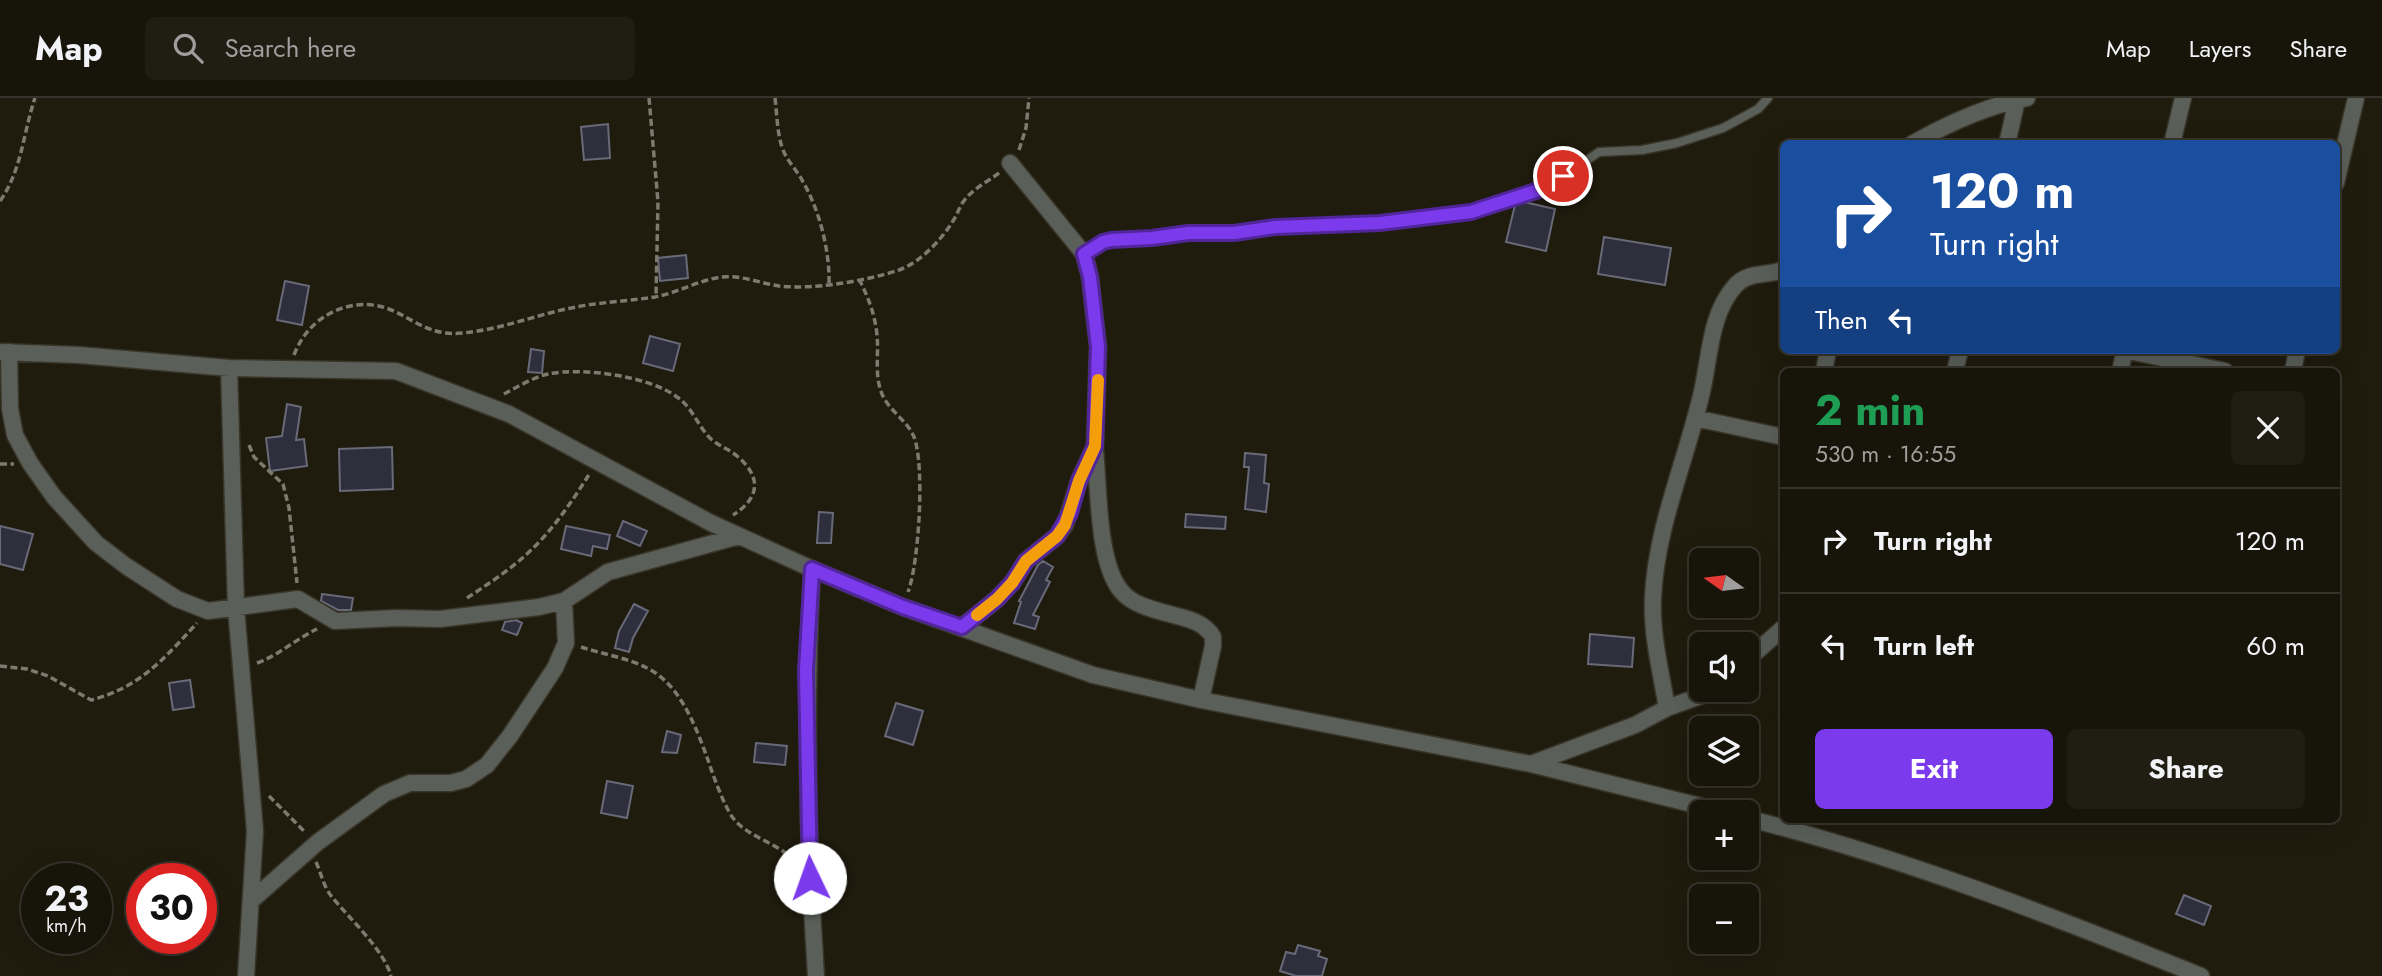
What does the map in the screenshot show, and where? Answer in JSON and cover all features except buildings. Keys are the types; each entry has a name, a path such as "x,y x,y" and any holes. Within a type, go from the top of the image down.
{"street":[{"path":"2173,140 2183,98"},
{"path":"2340,166 2356,98"},
{"path":"1919,140 1951,123 2002,103 2022,99 2008,140"},
{"path":"1010,163 1084,254 1090,277 1098,347 1095,446 1107,564 1121,592 1131,600 1202,625 1213,637 1200,700"},
{"path":"1667,708 1653,599 1657,563 1695,418 1713,335 1723,302 1736,284 1749,276 1780,271"},
{"path":"739,536 608,572 564,601 539,607 440,619 335,621 298,599 208,611 177,599 116,559 96,544 54,498 15,435 4,352 79,355 229,368 396,370 509,414 711,523 812,569 903,607 1093,675 1200,700 1531,764 1689,803"},
{"path":"2144,354 2211,368"},
{"path":"229,368 236,608 255,831 246,976"},
{"path":"1695,418 1780,436"},
{"path":"962,627 997,599 1012,583 1026,561 1057,536 1070,513 1079,481 1095,446"},
{"path":"812,569 806,670 810,878 816,976"},
{"path":"252,900 314,846 384,794 410,783 451,783 466,779 487,765 555,668 566,643 564,601"},
{"path":"1759,649 1780,631"},
{"path":"1531,764 1635,725 1689,700"},
{"path":"1759,822 1868,852 1992,894 2201,976"}],"lane":[{"path":"1084,254 1111,240 1188,233 1234,233 1275,227 1380,223 1471,212 1548,187 1599,152 1642,150 1677,143 1723,128 1758,108 1768,98"}],"path":[{"path":"0,201 20,162 35,98"},
{"path":"649,98 658,202 656,296"},
{"path":"775,98 781,145 805,186 825,239 830,262 828,286"},
{"path":"289,369 303,335 318,320 337,310 355,305 378,304 400,313 420,327 441,334 463,334 573,307 656,296 720,277 803,288 828,286 899,270 916,261 934,246 953,221 962,203 975,189 991,180 1010,163 1022,144 1030,98"},
{"path":"859,279 871,305 875,324 881,393 891,409 908,426 914,438 919,463 915,558 911,585 903,607"},
{"path":"486,405 547,374 577,373 637,378 664,388 680,398 711,439 747,465 754,478 755,490 751,500 732,515 711,523"},
{"path":"231,439 249,445 254,457 283,484 289,508 298,599"},
{"path":"462,601 502,575 531,551 576,495 597,463"},
{"path":"0,666 27,669 48,676 85,699 97,699 135,682 157,666 208,611"},
{"path":"240,669 271,657 298,639 335,621"},
{"path":"566,643 645,667 659,674 686,709 731,816 746,832 791,857 810,878"},
{"path":"252,778 314,846 330,895 359,926 388,967 391,976"}],"slow traffic":[{"path":"977,615 997,599 1012,583 1026,561 1057,536 1065,525 1079,481 1095,446 1098,380"}],"route":[{"path":"810,878 806,670 812,569 903,607 962,627 997,599 1012,583 1026,561 1057,536 1065,525 1079,481 1095,446 1098,347 1090,277 1084,254 1111,240 1188,233 1234,233 1275,227 1380,223 1471,212 1548,187 1563,176"}]}
